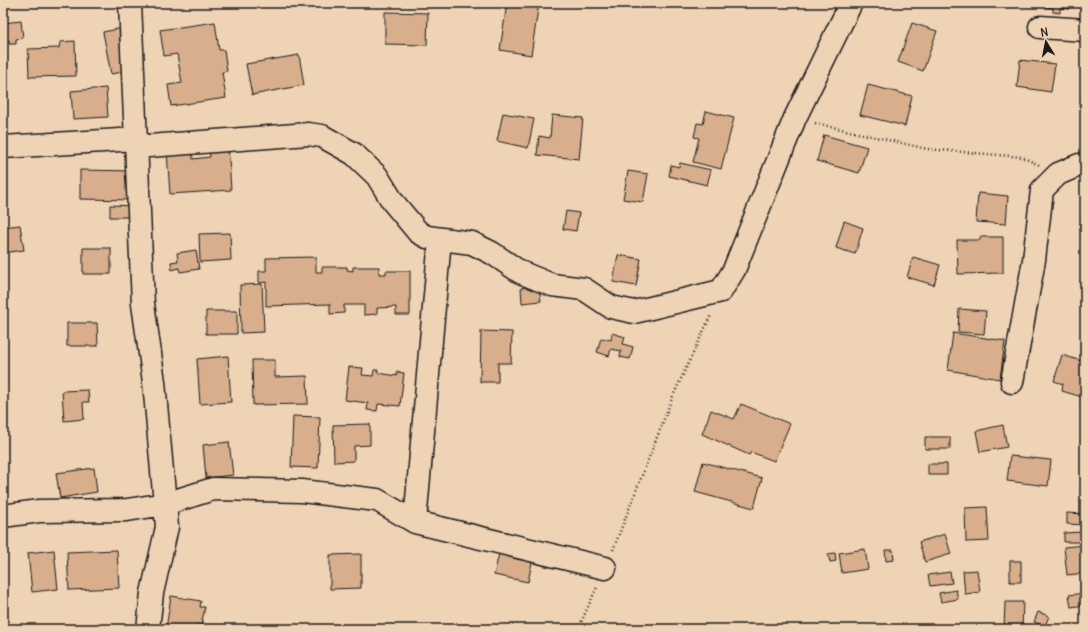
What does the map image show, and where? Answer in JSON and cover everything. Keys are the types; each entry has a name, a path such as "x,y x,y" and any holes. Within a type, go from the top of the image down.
{"street":[{"path":"130,3 143,304 154,382 167,527 152,593 148,629"},
{"path":"3,147 136,143 308,134 322,136 354,154 366,165 377,176 393,202 418,232 427,237 472,243 492,253 520,272 552,285 584,289 610,307 634,312 721,291 734,270 795,118 850,3"},
{"path":"1040,27 1085,30"},
{"path":"1012,382 1034,260 1042,190 1058,174 1079,165 1085,166"},
{"path":"415,522 440,239"},
{"path":"3,516 39,512 127,510 165,504 213,489 302,491 377,500 415,522 605,568"}],"path":[{"path":"795,118 926,149 1022,157 1058,174"},
{"path":"578,629 605,568 674,396 721,291"}],"building":[{"path":"507,3 539,3 531,55 500,50"},
{"path":"1038,3 1081,3 1081,5 1069,4 1069,9 1060,8 1060,13 1053,12 1053,8 1038,6"},
{"path":"385,12 428,13 427,45 385,44"},
{"path":"21,21 23,38 16,39 16,44 9,44 9,40 3,41 3,23"},
{"path":"215,22 219,50 224,50 227,71 222,72 226,98 171,106 168,85 182,83 177,54 164,56 160,30"},
{"path":"912,23 937,31 923,71 898,62"},
{"path":"128,27 143,68 111,74 103,32"},
{"path":"75,41 76,76 29,77 28,49 59,48 60,42"},
{"path":"299,55 304,85 252,95 246,64"},
{"path":"1020,60 1055,64 1051,92 1017,87"},
{"path":"868,85 912,96 905,126 860,115"},
{"path":"106,88 108,117 73,119 71,91"},
{"path":"706,111 734,118 721,169 693,162 699,138 694,137 697,123 703,124"},
{"path":"503,113 534,119 528,148 497,141"},
{"path":"552,115 583,118 579,159 537,155 539,136 550,138"},
{"path":"824,135 867,147 859,173 817,161"},
{"path":"228,144 231,190 170,194 167,152 192,150 193,159 210,157 209,146"},
{"path":"680,163 711,170 707,185 669,176 671,165 679,167"},
{"path":"80,170 134,171 134,200 80,199"},
{"path":"628,171 648,174 643,202 623,199"},
{"path":"978,193 1008,196 1006,224 976,222"},
{"path":"110,205 136,206 136,217 110,217"},
{"path":"566,211 579,213 576,231 563,229"},
{"path":"844,221 863,228 855,254 836,248"},
{"path":"20,225 24,250 3,253 3,227"},
{"path":"230,233 231,260 200,262 199,234"},
{"path":"980,237 1003,237 1003,273 958,274 957,240 980,240"},
{"path":"83,248 111,248 111,274 83,274"},
{"path":"196,250 199,269 180,272 179,268 172,270 171,262 178,261 177,253"},
{"path":"618,255 641,259 636,286 613,282"},
{"path":"316,257 316,272 322,272 322,267 347,267 347,270 353,271 353,267 379,267 379,274 386,274 386,271 410,271 410,315 396,315 396,307 377,308 377,314 364,315 364,305 344,305 344,313 330,314 330,304 266,306 266,282 259,283 259,271 266,271 266,258"},
{"path":"913,257 940,265 934,285 907,277"},
{"path":"262,284 264,332 241,333 240,285"},
{"path":"539,286 541,301 522,303 521,288"},
{"path":"959,309 986,311 984,334 958,332"},
{"path":"206,311 237,311 237,334 206,334"},
{"path":"67,323 97,323 98,346 67,346"},
{"path":"481,331 512,332 511,363 498,363 498,382 480,382"},
{"path":"612,333 625,337 623,344 633,347 630,359 620,357 621,351 611,349 609,356 597,352 601,338 611,340"},
{"path":"953,333 1005,341 1000,379 948,370"},
{"path":"1062,355 1085,362 1085,402 1081,401 1082,397 1062,391 1063,384 1054,381"},
{"path":"228,356 231,402 200,404 197,359"},
{"path":"252,360 275,360 275,377 307,376 308,404 253,405"},
{"path":"349,367 363,368 362,375 373,376 374,370 378,370 378,373 397,376 397,372 404,373 400,406 378,404 377,411 367,410 368,403 345,400"},
{"path":"88,390 89,402 83,402 84,419 64,421 62,391"},
{"path":"741,404 790,424 774,461 751,452 749,455 702,434 711,410 734,419"},
{"path":"293,416 320,417 318,468 291,467"},
{"path":"370,424 370,445 354,446 354,461 334,462 333,425"},
{"path":"1003,425 1007,447 980,452 976,431"},
{"path":"925,437 950,437 950,449 925,449"},
{"path":"229,442 233,475 206,478 203,445"},
{"path":"1010,456 1051,460 1048,486 1007,481"},
{"path":"703,462 762,478 754,508 695,492"},
{"path":"928,464 947,464 947,475 928,475"},
{"path":"94,468 97,492 60,498 56,473"},
{"path":"987,507 989,541 966,542 965,508"},
{"path":"1067,513 1085,514 1085,525 1067,524"},
{"path":"1083,532 1083,542 1064,542 1064,533"},
{"path":"945,534 951,554 925,562 919,542"},
{"path":"1085,545 1085,573 1067,575 1064,547"},
{"path":"500,549 522,554 521,559 532,562 528,582 494,575"},
{"path":"865,549 868,569 842,573 839,553"},
{"path":"54,550 58,589 32,592 28,553"},
{"path":"117,550 119,588 69,590 67,552"},
{"path":"885,550 893,550 894,560 886,561"},
{"path":"835,553 836,561 830,562 828,554"},
{"path":"361,554 361,588 330,589 330,555"},
{"path":"1010,561 1021,561 1021,582 1010,582"},
{"path":"977,570 980,592 965,594 963,571"},
{"path":"950,572 952,583 930,586 928,575"},
{"path":"956,590 958,599 941,602 939,593"},
{"path":"1085,593 1085,605 1071,607 1069,595"},
{"path":"171,596 201,601 200,607 205,607 201,626 195,625 194,629 166,629"},
{"path":"1005,602 1023,602 1022,629 1004,629"},
{"path":"1038,612 1049,616 1045,626 1034,622"}]}
